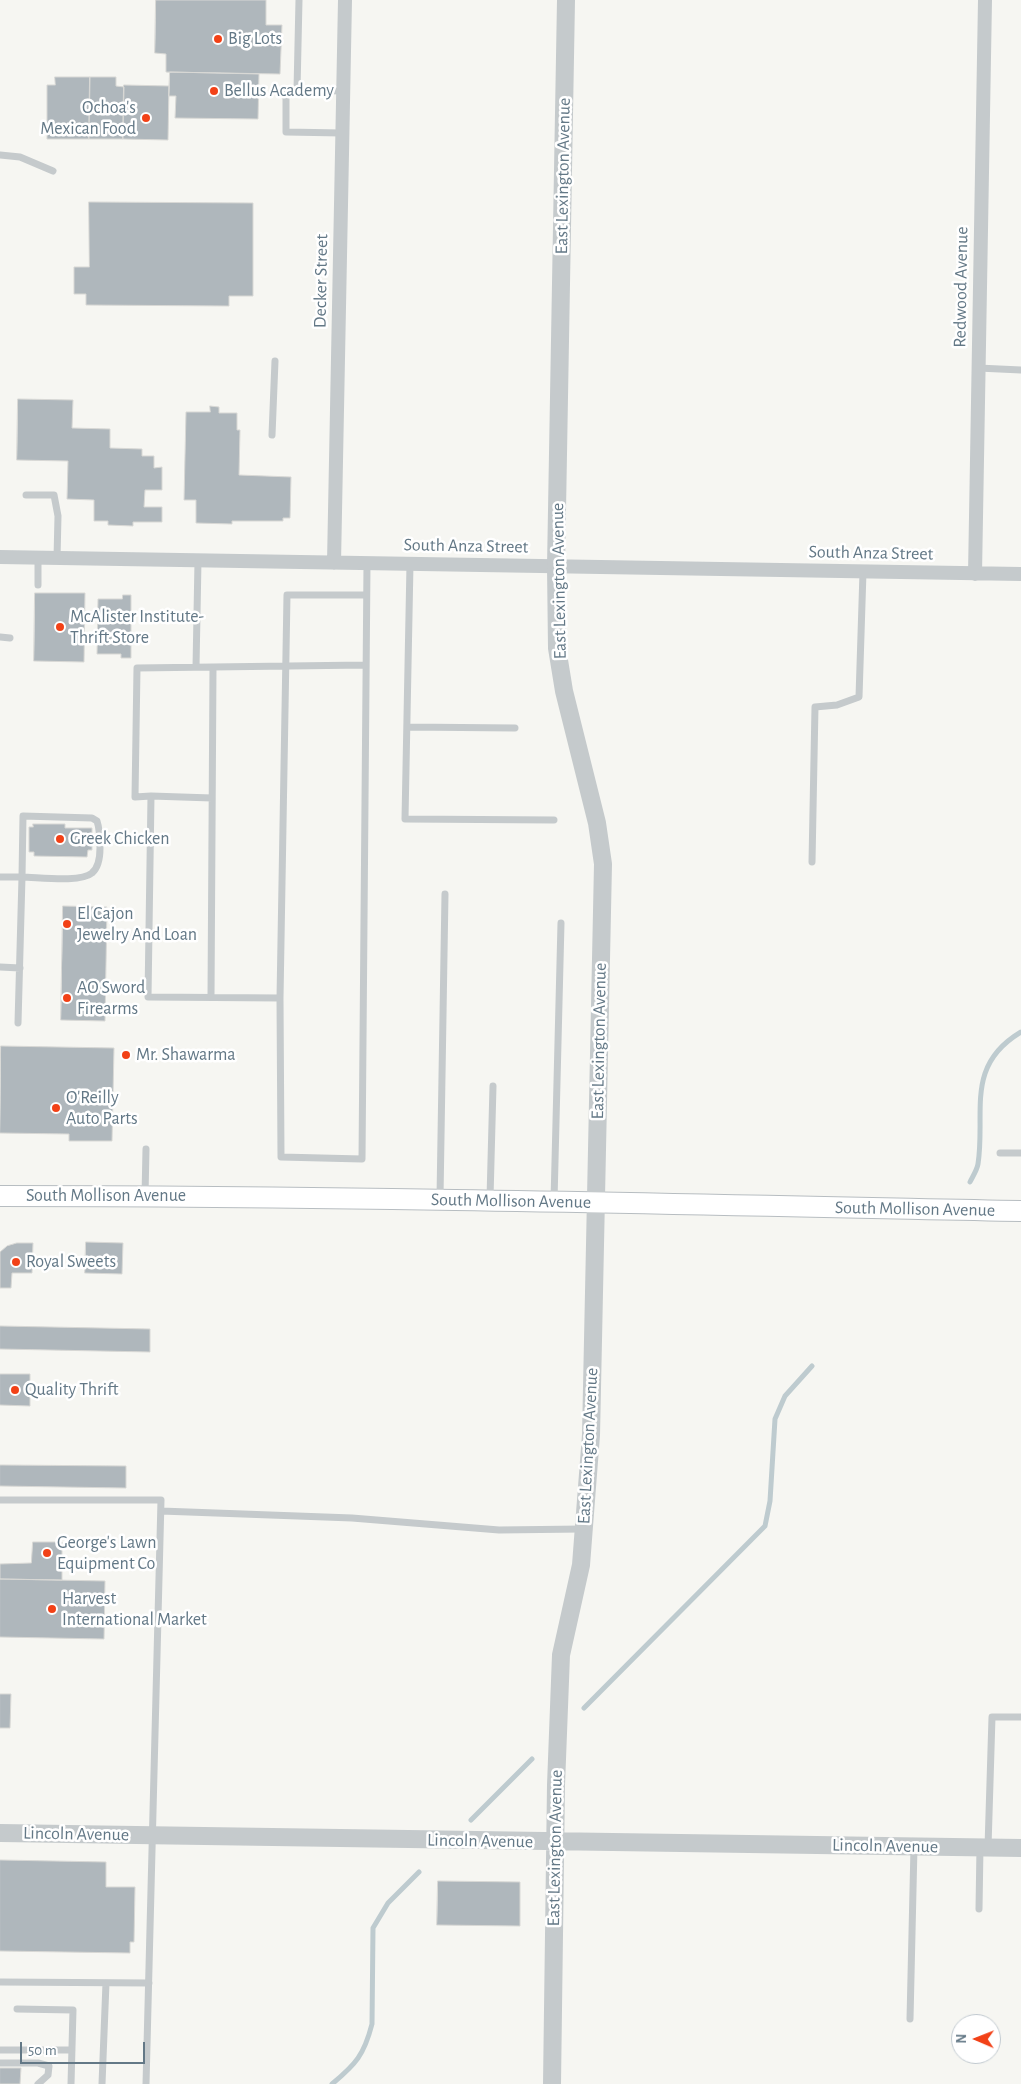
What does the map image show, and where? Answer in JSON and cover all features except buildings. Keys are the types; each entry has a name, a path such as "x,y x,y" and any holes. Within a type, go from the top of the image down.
{"main road":[{"name":"South Mollison Avenue","path":"0,1196 554,1201 1021,1211"}],"street":[{"name":"Decker Street","path":"334,563 345,0"},
{"name":"East Lexington Avenue","path":"552,2084 561,1656 582,1565 591,1435 603,864 598,823 564,691 558,657 556,567 566,0"},
{"name":"Redwood Avenue","path":"975,574 985,0"},
{"name":"South Anza Street","path":"0,557 1021,574"},
{"name":"Lincoln Avenue","path":"0,1833 1021,1848"}],"lane":[{"path":"297,90 298,0"},
{"path":"342,133 286,132 286,94 297,90 343,91"},
{"path":"0,155 20,157 53,171"},
{"path":"272,435 275,361"},
{"path":"978,368 1021,370"},
{"path":"26,495 54,495 58,516 56,558"},
{"path":"38,558 38,585"},
{"path":"196,667 198,561"},
{"path":"366,595 287,595 284,667 284,798 280,998 281,1157 362,1158 367,564"},
{"path":"410,564 405,819 554,820"},
{"path":"812,862 815,706 837,705 859,697 863,572"},
{"path":"0,637 10,638"},
{"path":"212,798 135,797 137,668 365,665"},
{"path":"211,997 213,668"},
{"path":"407,727 515,728"},
{"path":"152,796 148,997 280,998"},
{"path":"0,877 22,877 75,878 92,874 97,868 100,856 100,829 97,821 92,818 23,816 22,877 20,968 18,1023"},
{"path":"440,1200 445,894"},
{"path":"554,1201 561,923"},
{"path":"0,967 20,968"},
{"path":"490,1201 493,1086"},
{"path":"144,1196 146,1149"},
{"path":"1000,1153 1021,1154"},
{"path":"0,1500 161,1500 146,2084"},
{"path":"161,1511 352,1518 498,1530 584,1529"},
{"path":"979,1909 992,1717 1021,1717"},
{"path":"910,2019 914,1846"},
{"path":"0,1982 148,1983"},
{"path":"102,2084 106,1983"},
{"path":"17,2010 72,2010 72,2084"},
{"path":"0,2050 72,2050"},
{"path":"0,2063 38,2063 48,2066 48,2075 38,2084"}],"waterway":[{"path":"970,1182 978,1164 981,1092 984,1075 991,1060 1003,1045 1021,1032"},
{"path":"584,1708 765,1526 770,1501 775,1419 785,1396 812,1366"},
{"path":"471,1820 532,1759"},
{"path":"332,2084 358,2058 366,2044 372,2024 373,1928 388,1903 419,1872"}],"place":[{"name":"Big Lots","path":"218,39"},
{"name":"Bellus Academy","path":"214,91"},
{"name":"Ochoa's Mexican Food","path":"146,118"},
{"name":"McAlister Institute- Thrift Store","path":"60,627"},
{"name":"Greek Chicken","path":"60,839"},
{"name":"El Cajon Jewelry And Loan","path":"67,924"},
{"name":"AO Sword Firearms","path":"67,998"},
{"name":"Mr. Shawarma","path":"126,1055"},
{"name":"O'Reilly Auto Parts","path":"56,1108"},
{"name":"Royal Sweets","path":"16,1262"},
{"name":"Quality Thrift","path":"15,1390"},
{"name":"George's Lawn Equipment Co","path":"47,1553"},
{"name":"Harvest International Market","path":"52,1609"}]}
